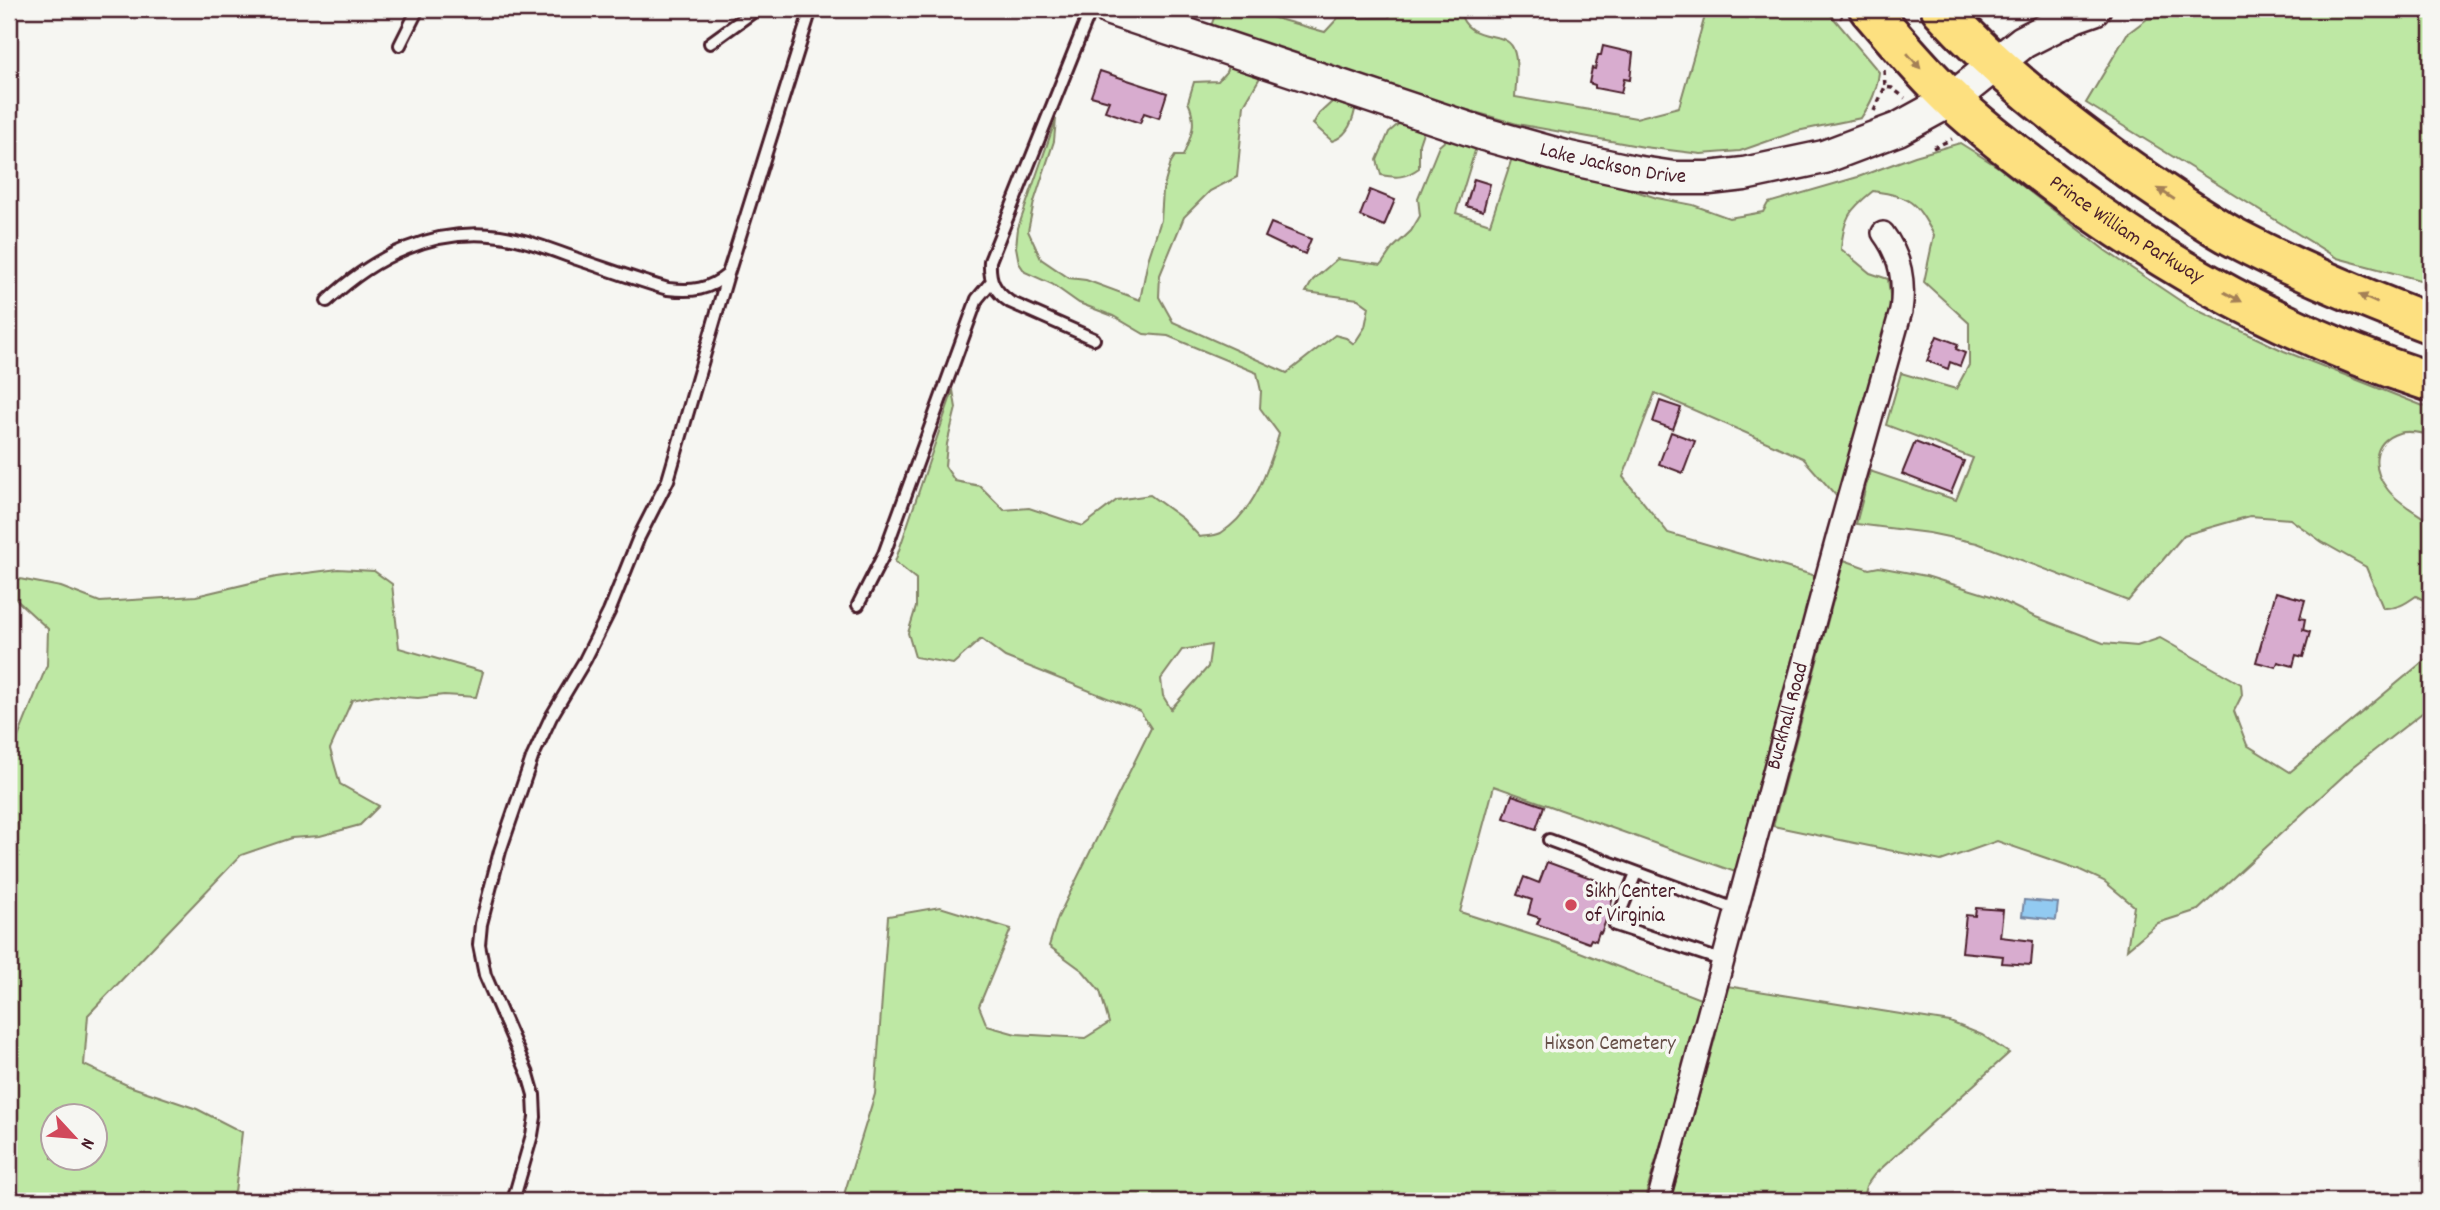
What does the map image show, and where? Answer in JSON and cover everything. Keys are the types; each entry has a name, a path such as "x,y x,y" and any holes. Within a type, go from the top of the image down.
{"highway":[{"name":"Prince William Parkway","path":"1869,9 1951,100 2079,202 2196,277 2263,313 2330,345 2431,382"},
{"path":"1941,9 1996,63 2052,112 2162,192 2234,237 2306,273 2431,324"}],"street":[{"name":"Lake Jackson Drive","path":"1110,9 1484,134 1569,158 1674,178 1744,174 1824,157 1898,129 1951,100 2027,40 2094,9"},
{"name":"Buckhall Road","path":"1658,1201 1901,311 1902,275 1891,244 1883,233"}],"lane":[{"path":"400,45 418,9"},
{"path":"710,43 757,9"},
{"path":"513,1201 532,1135 534,1095 528,1074 485,975 479,945 481,924 500,851 532,758 551,717 585,660 609,612 639,537 668,480 728,274 811,9"},
{"path":"1091,9 990,261 989,274 1001,296 1010,302 1094,339"},
{"path":"327,301 372,264 400,249 429,240 464,235 499,236 528,242 631,278 687,292 703,289 728,274"},
{"path":"858,605 884,554 977,299 992,281"},
{"path":"1549,840 1738,910"},
{"path":"1636,873 1615,925 1724,961"}],"path":[{"path":"1874,111 1885,88"},
{"path":"1933,148 1954,138"}],"green space":[{"path":"1217,9 1264,9 1264,15 1325,32 1338,18 1389,17 1396,9 1459,9 1470,28 1502,39 1513,48 1517,66 1515,97 1636,118 1679,107 1707,9 1826,9 1879,72 1873,96 1861,118 1797,131 1740,151 1701,154 1644,147 1517,124 1337,73 1209,32"},
{"path":"2256,9 2431,9 2431,283 2337,258 2086,103 2127,34 2147,19"},
{"name":"Hixson Cemetery","path":"1229,63 1262,74 1244,105 1237,177 1210,191 1184,217 1160,275 1159,297 1173,322 1287,373 1335,335 1354,344 1365,327 1369,307 1358,299 1306,292 1313,280 1337,259 1381,265 1392,249 1411,231 1420,216 1418,198 1439,146 1454,133 1478,141 1456,213 1490,224 1514,152 1729,218 1763,212 1768,203 1960,143 1998,167 2106,251 2188,306 2284,351 2431,409 2431,435 2411,432 2390,437 2379,450 2377,466 2392,495 2431,523 2431,604 2416,596 2393,608 2383,608 2366,567 2322,542 2290,519 2250,516 2184,535 2128,601 1977,543 1929,533 1856,524 1870,471 1956,500 1973,458 1886,425 1901,373 1956,389 1969,365 1969,323 1924,282 1934,235 1917,208 1904,199 1873,191 1849,215 1841,249 1870,273 1888,279 1892,310 1838,498 1803,458 1655,393 1623,477 1668,533 1816,576 1738,873 1494,786 1460,912 1557,943 1703,1000 1644,1201 842,1201 875,1094 888,916 940,907 1011,929 979,1006 987,1026 1016,1034 1085,1038 1109,1023 1100,991 1083,971 1049,946 1058,917 1151,728 1140,711 1005,657 981,639 953,664 915,657 908,633 916,607 916,579 895,562 953,390 956,408 947,444 945,466 955,481 980,486 1004,510 1029,508 1083,526 1117,500 1150,495 1183,519 1200,537 1221,533 1243,514 1259,489 1279,434 1260,408 1261,391 1257,373 1168,336 1144,334 1113,316 1079,303 1052,284 1025,272 1019,263 1016,247 1018,228 1056,119 1054,141 1034,202 1028,231 1041,259 1069,278 1086,280 1140,300 1148,260 1161,220 1163,190 1171,162 1175,156 1183,156 1191,136 1193,116 1188,102 1194,82 1218,81 1226,72","holes":["1211,645 1208,667 1171,709 1163,696 1161,679 1182,650"]},
{"path":"1333,101 1355,110 1348,129 1332,141 1313,124"},
{"path":"1402,121 1424,129 1419,144 1419,168 1401,176 1381,175 1377,160 1389,132"},
{"path":"1844,560 1869,569 1879,567 1926,576 1994,597 2033,616 2103,643 2137,646 2160,638 2241,684 2242,695 2234,711 2247,745 2290,772 2431,655 2431,706 2353,767 2198,910 2158,923 2127,949 2134,906 2104,881 2078,869 1997,841 1941,861 1773,826"},
{"path":"338,569 374,571 392,584 399,648 483,672 476,697 444,695 418,698 376,695 352,700 330,749 340,784 379,806 360,825 320,836 291,838 241,855 88,1015 84,1065 129,1086 197,1109 242,1132 234,1201 9,1201 9,760 47,665 48,629 9,593 9,577 61,587 100,602 196,596 276,577"},
{"path":"1727,986 1950,1022 1982,1035 2009,1053 1874,1175 1866,1186 1862,1201 1670,1201"}],"water":[{"path":"2024,900 2058,903 2056,920 2022,916"}],"building":[{"path":"1603,46 1633,53 1630,80 1624,79 1621,93 1595,88 1595,85 1589,83 1592,68 1595,69"},
{"path":"1100,71 1167,93 1159,118 1144,113 1140,123 1105,111 1109,101 1091,96"},
{"path":"1474,179 1490,184 1483,211 1466,206"},
{"path":"1370,190 1395,200 1384,226 1360,216"},
{"path":"1271,223 1311,239 1305,254 1265,237"},
{"path":"1937,336 1958,344 1956,349 1965,353 1960,366 1950,362 1948,369 1927,361"},
{"path":"1660,401 1681,408 1673,429 1653,422"},
{"path":"1671,432 1695,441 1683,473 1659,464"},
{"path":"1915,442 1964,461 1951,493 1902,474"},
{"path":"2276,592 2305,600 2300,618 2305,619 2303,630 2310,632 2303,657 2296,655 2293,666 2278,662 2276,667 2256,662"},
{"path":"1512,795 1544,806 1536,829 1504,818"},
{"name":"Sikh Center of Virginia","path":"1547,862 1610,885 1609,888 1614,890 1610,910 1596,941 1591,939 1589,943 1537,924 1540,918 1528,914 1532,900 1517,895 1524,877 1539,883"},
{"path":"1976,908 2003,910 2000,937 2033,941 2031,965 2002,963 2003,956 1962,952 1966,915 1975,916"}],"place":[{"name":"Sikh Center of Virginia","path":"1571,905"}]}
